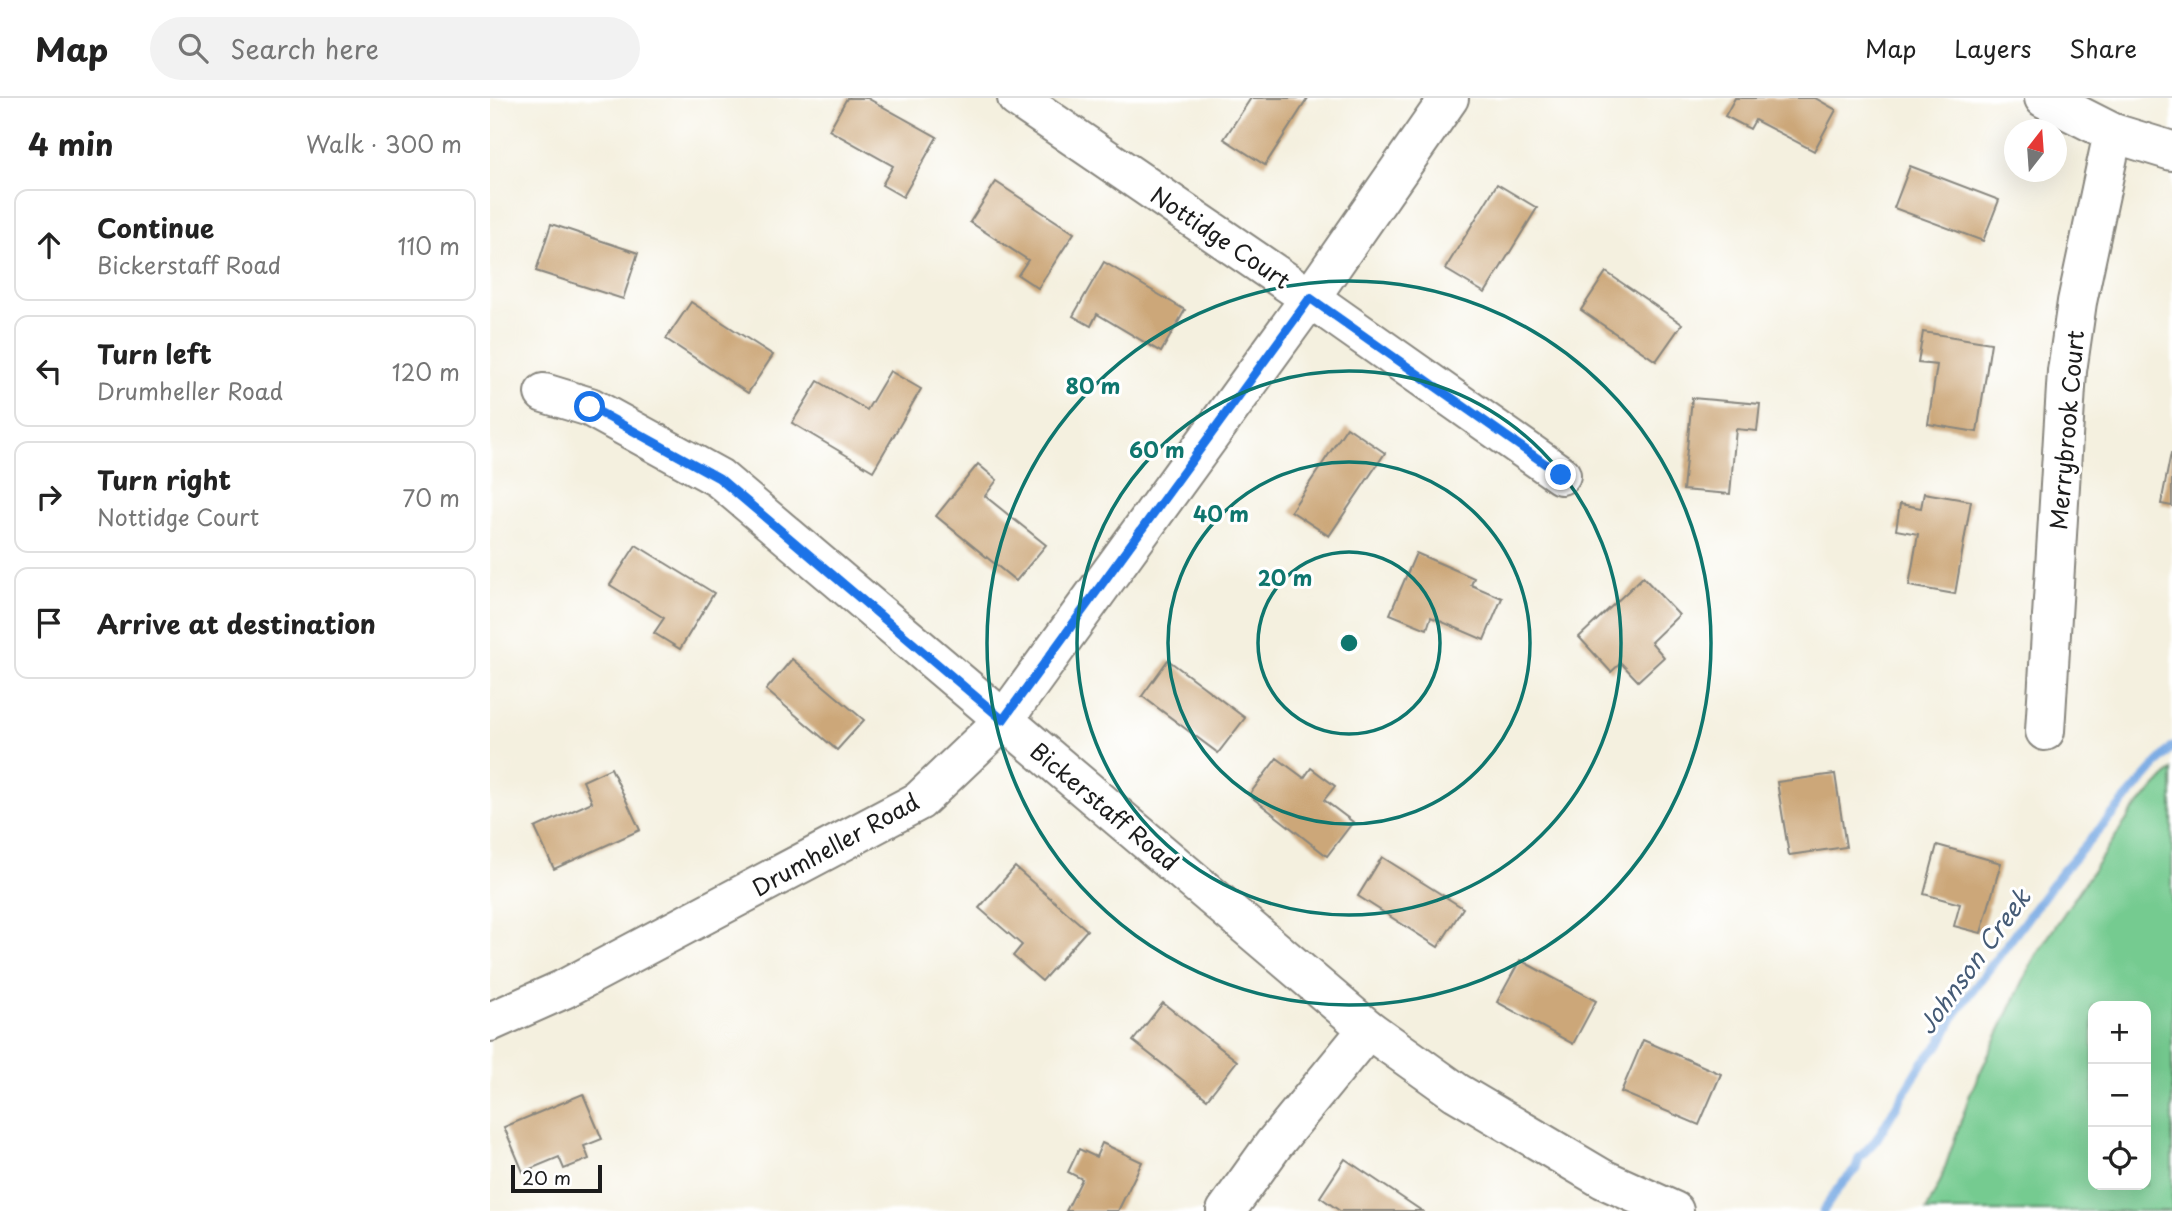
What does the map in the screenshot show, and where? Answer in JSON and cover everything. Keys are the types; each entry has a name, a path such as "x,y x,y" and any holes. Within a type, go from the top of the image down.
{"street":[{"name":"Nottidge Court","path":"1017,98 1310,298 1561,475"},
{"name":"Drumheller Road","path":"490,1021 564,989 919,801 1003,720 1310,298 1449,98"},
{"path":"2044,98 2113,133 2172,151"},
{"name":"Merrybrook Court","path":"2045,731 2067,371 2077,302 2113,133"},
{"name":"Bickerstaff Road","path":"544,393 590,407 719,478 1368,1029 1456,1092 1580,1166 1674,1211"},
{"path":"1226,1211 1274,1144 1368,1029"}],"green space":[{"path":"2172,770 2172,1211 1926,1211 1940,1182 1970,1094 2034,958 2132,812"}],"building":[{"path":"847,98 867,98 937,137 903,197 882,185 893,166 829,130"},
{"path":"1251,98 1308,98 1265,165 1224,139"},
{"path":"1735,98 1815,98 1836,110 1814,151 1755,120 1750,129 1725,116"},
{"path":"1910,166 1999,200 1983,241 1894,208"},
{"path":"996,182 1074,233 1038,288 1018,275 1028,260 970,222"},
{"path":"1497,184 1537,208 1485,293 1445,269"},
{"path":"551,224 638,253 623,299 536,271"},
{"path":"1104,262 1185,310 1161,352 1097,314 1091,326 1073,316"},
{"path":"1606,272 1682,324 1656,361 1581,310"},
{"path":"691,302 773,355 748,393 666,339"},
{"path":"1923,332 1991,343 1977,432 1928,424 1937,365 1918,363"},
{"path":"890,371 921,389 873,471 792,423 818,381 867,410"},
{"path":"1692,398 1760,404 1757,431 1736,429 1730,494 1683,490"},
{"path":"1347,427 1385,453 1329,536 1291,511"},
{"path":"2172,453 2172,506 2161,504"},
{"path":"978,464 997,480 985,496 1046,545 1016,581 936,516"},
{"path":"1924,493 1971,501 1955,594 1909,586 1918,534 1896,530 1900,504 1921,508"},
{"path":"636,545 714,593 680,649 654,633 664,618 610,585"},
{"path":"1416,553 1474,578 1471,585 1502,598 1484,640 1431,617 1427,629 1390,614"},
{"path":"1643,577 1679,615 1651,642 1664,657 1638,681 1621,663 1611,672 1579,637"},
{"path":"792,659 864,720 837,750 766,690"},
{"path":"1168,660 1245,718 1218,753 1142,696"},
{"path":"1277,758 1304,778 1311,768 1335,786 1324,800 1353,822 1327,856 1249,795"},
{"path":"611,768 640,830 554,869 535,828 592,802 583,781"},
{"path":"1835,774 1846,847 1789,855 1777,782"},
{"path":"1937,845 2001,863 1981,933 1954,926 1960,904 1924,894"},
{"path":"1382,857 1463,908 1438,947 1358,896"},
{"path":"1015,867 1087,930 1042,981 1013,956 1022,945 979,908"},
{"path":"1520,960 1596,1001 1573,1044 1497,1002"},
{"path":"1163,1003 1237,1061 1207,1099 1133,1041"},
{"path":"1643,1040 1721,1074 1699,1125 1621,1092"},
{"path":"583,1094 602,1139 584,1146 589,1159 564,1169 559,1157 523,1172 504,1127"},
{"path":"1102,1143 1142,1162 1118,1211 1066,1211 1082,1179 1068,1172 1079,1149 1096,1157"},
{"path":"1345,1159 1422,1211 1340,1211 1320,1197"}],"waterway":[{"name":"Johnson Creek","path":"1823,1211 1839,1187 1856,1169 1859,1158 1876,1140 1923,1062 1940,1044 1955,1014 2061,873 2172,747"}],"route":[{"path":"590,407 719,478 1003,720 1310,298 1561,475"}]}
